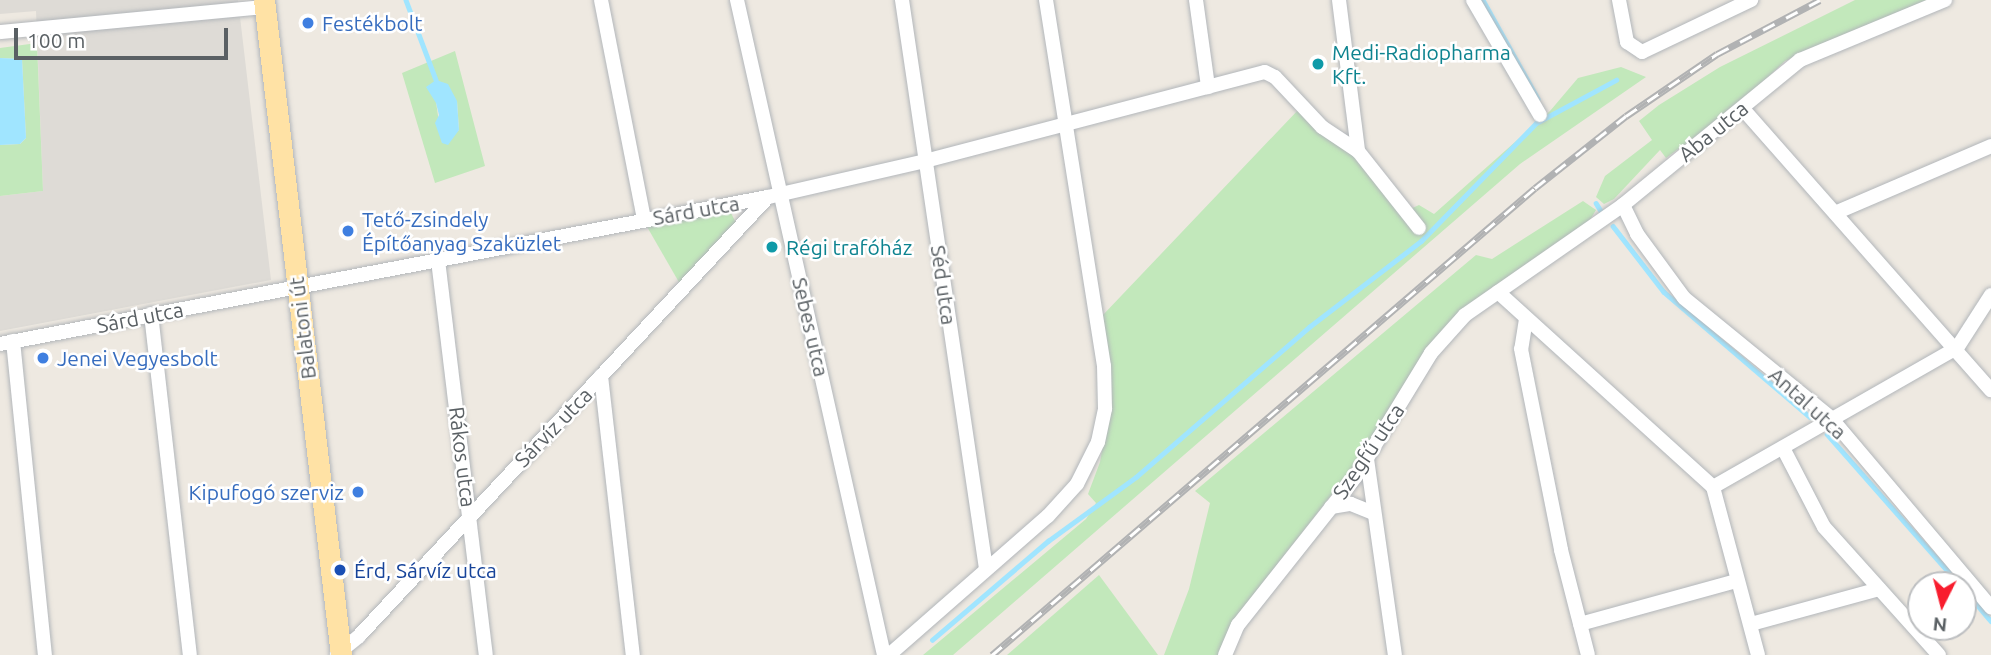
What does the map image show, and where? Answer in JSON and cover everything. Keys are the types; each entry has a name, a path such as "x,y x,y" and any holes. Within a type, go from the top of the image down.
{"main road":[{"name":"Balatoni út","path":"264,4 339,654"}],"street":[{"path":"601,0 644,219"},
{"name":"Sebes utca","path":"737,0 775,195 886,655"},
{"name":"Séd utca","path":"902,0 986,569"},
{"path":"886,655 1048,516 1086,469 1104,417 1104,366 1046,0"},
{"path":"1196,0 1208,87"},
{"path":"1339,0 1358,151 1419,228"},
{"path":"1473,0 1540,115"},
{"path":"1619,0 1627,42 1636,51 1652,50 1751,0"},
{"name":"Aba utca","path":"1498,292 1623,205 1800,60 1945,0"},
{"path":"0,32 264,4"},
{"name":"Sárd utca","path":"7,342 775,195 925,161 1067,122 1270,72 1322,127 1358,151"},
{"path":"1743,109 1991,390"},
{"path":"1835,213 1991,146"},
{"name":"Sárvíz utca","path":"339,654 775,195"},
{"name":"Antal utca","path":"1623,205 1637,234 1684,298 1831,418 1991,607"},
{"name":"Rákos utca","path":"438,260 471,514 486,655"},
{"path":"1498,292 1713,487 1758,655"},
{"name":"Szegfű utca","path":"1225,655 1238,625 1367,459 1439,342 1465,315 1498,292"},
{"path":"1713,487 1956,348 1991,295"},
{"path":"152,314 190,655"},
{"path":"1526,319 1521,349 1588,655"},
{"path":"7,342 45,655"},
{"path":"601,376 633,655"},
{"path":"1783,448 1825,527 1938,655"},
{"path":"1367,459 1395,655"},
{"path":"1331,507 1351,504 1373,513"},
{"path":"1580,624 1736,580"},
{"path":"1751,624 1879,589"}],"shaded area":[{"path":"0,0 238,0 271,280 0,331 0,196 43,191 36,11 0,14"}],"green space":[{"path":"1855,0 1932,0 1785,61 1738,105 1666,158 1660,150 1614,199 1604,204 1596,197 1605,176 1652,140 1639,121 1659,105 1720,67"},
{"path":"37,43 43,191 0,196 0,145 20,144 26,138 22,59 0,58 0,48"},
{"path":"455,51 485,166 435,183 402,73","holes":["457,101 459,130 442,143 436,102"]},
{"path":"1621,67 1646,77 1520,164 953,655 923,655 1086,519 1096,503 1088,494 1100,462 1107,422 1102,316 1299,109 1357,155 1406,211 1419,205 1434,214 1550,111 1578,78"},
{"path":"1583,201 1596,210 1590,220 1464,312 1350,471 1234,620 1218,655 1164,655 1189,589 1210,503 1195,491 1476,255 1492,259"},
{"path":"730,211 736,223 680,284 646,225"},
{"path":"1099,575 1158,655 1007,655"}],"water":[{"path":"0,58 22,59 26,138 20,144 0,145"},
{"path":"436,80 448,84 457,101 459,130 448,145 442,143 435,123 439,115 436,103 426,87"}],"waterway":[{"path":"406,0 436,80"},
{"path":"1483,0 1538,99"},
{"path":"932,640 1048,541 1136,477 1309,327 1421,241 1536,123 1616,80"},
{"path":"1596,203 1601,211"},
{"path":"1613,226 1664,292 1810,417"},
{"path":"1827,434 1948,571"},
{"path":"1977,604 1991,621"}],"railway":[{"path":"992,655 1535,188 1626,116 1717,54 1820,0"}],"place":[{"name":"Festékbolt","path":"308,23"},
{"name":"Medi-Radiopharma Kft.","path":"1318,64"},
{"name":"Tető-Zsindely Építőanyag Szaküzlet","path":"348,231"},
{"name":"Régi trafóház","path":"772,247"},
{"name":"Jenei Vegyesbolt","path":"43,358"},
{"name":"Kipufogó szerviz","path":"358,492"},
{"name":"Érd, Sárvíz utca","path":"340,570"}]}
